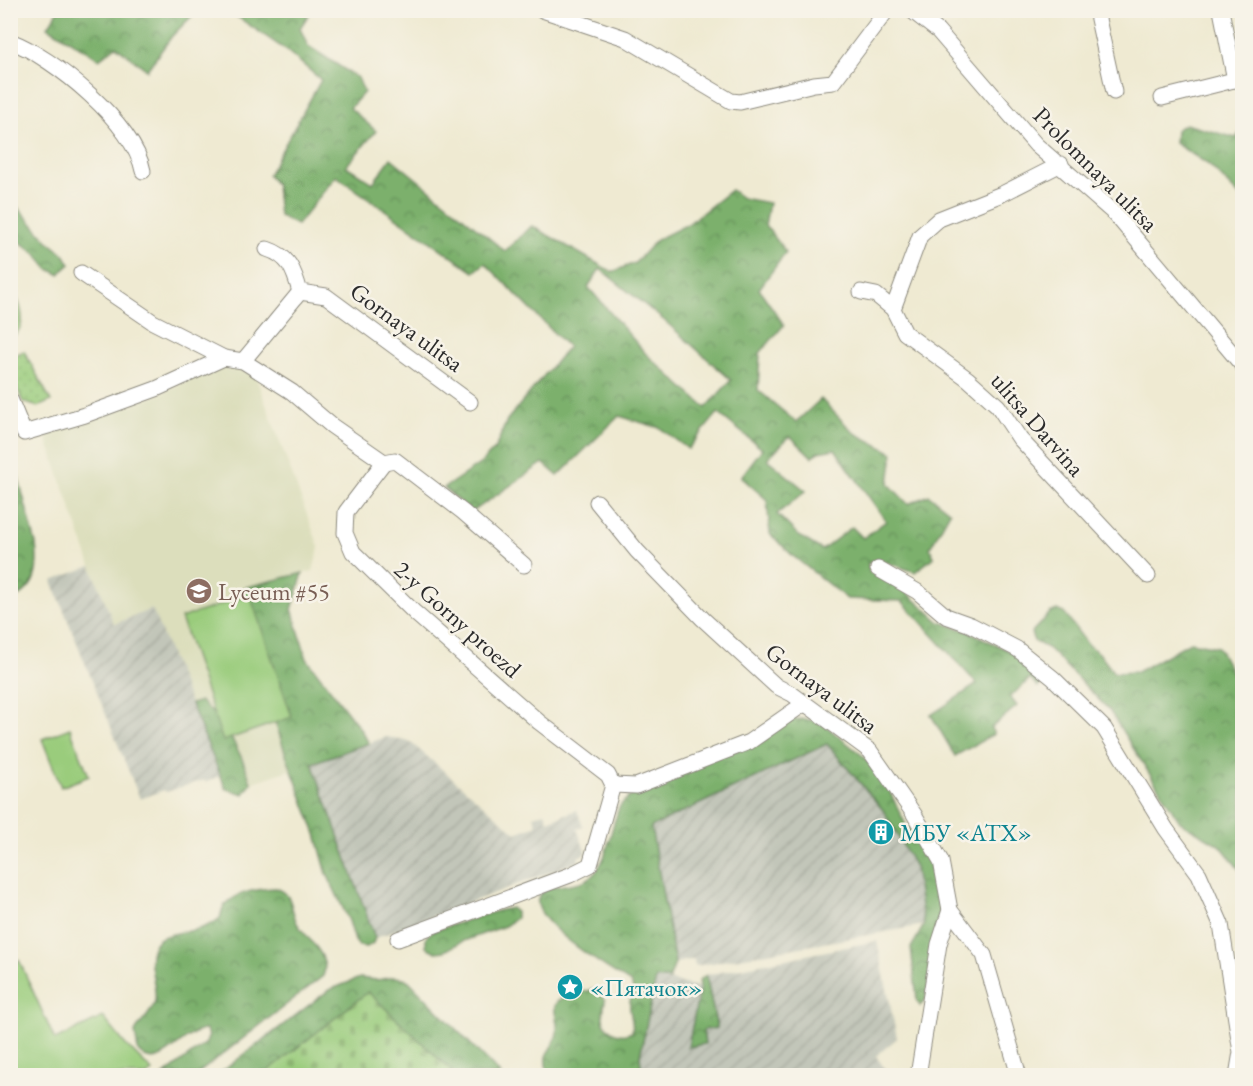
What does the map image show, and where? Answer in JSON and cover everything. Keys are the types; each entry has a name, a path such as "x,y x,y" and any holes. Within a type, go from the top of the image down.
{"street":[{"path":"542,10 625,38 731,101 740,102 814,84 833,82 888,10"},
{"name":"Prolomnaya ulitsa","path":"911,10 938,31 1036,144 1115,214 1242,365"},
{"path":"1096,10 1114,92"},
{"path":"1162,98 1239,79 1221,10"},
{"path":"10,41 35,51 79,84 130,140 139,154 143,171"},
{"path":"893,309 920,236 939,219 1002,194 1061,164"},
{"path":"243,361 300,292 294,271 280,254 267,249"},
{"path":"81,273 153,322 224,358 243,361 292,392 332,426 384,462 395,460 463,512 524,565"},
{"name":"Gornaya ulitsa","path":"300,292 326,296 470,402"},
{"name":"ulitsa Darvina","path":"861,292 876,295 893,309 905,333 968,379 998,406 1020,439 1148,576"},
{"path":"10,399 24,433 85,415 156,389 224,358"},
{"name":"2-y Gorny proezd","path":"384,462 346,512 345,533 353,552 415,614 539,722 608,775 613,785"},
{"name":"Gornaya ulitsa","path":"597,502 637,551 704,619 776,686 792,694 870,751 914,814 941,861 950,910 984,955 1019,1076"},
{"path":"878,569 918,592 945,616 971,625 1017,649 1053,678 1104,728 1166,830 1199,874 1221,924 1241,1052 1237,1076"},
{"path":"398,939 570,875 590,865 613,785 636,786 749,742 805,703"},
{"path":"918,1076 939,944 950,910"}],"shaded area":[{"name":"Lyceum #55","path":"223,364 254,372 319,547 313,571 303,573 292,609 307,659 369,743 251,783 220,776 152,609 114,624 91,566 45,434 88,422 156,396"},
{"path":"91,566 114,624 152,609 220,776 166,792 164,790 140,799 52,581"},
{"path":"386,737 409,741 516,833 537,825 534,816 545,812 548,821 577,810 583,827 577,829 586,853 578,857 579,861 375,938 312,763"},
{"path":"827,744 883,810 916,867 924,925 695,966 694,959 675,963 650,828"},
{"path":"877,941 897,1038 876,1056 889,1075 637,1076 641,1066 640,1056 656,978 699,987 699,980 706,975"}],"green space":[{"path":"58,11 197,11 172,36 147,70 116,46 99,59 48,27"},
{"path":"229,11 311,11 300,28 308,46 358,78 364,92 350,108 376,131 346,166 373,183 391,158 505,251 532,226 612,272 635,263 656,240 688,224 731,190 742,198 769,203 765,225 786,252 759,289 784,325 760,353 758,390 796,422 821,399 853,432 893,453 889,484 908,504 929,495 950,512 930,548 934,557 915,572 886,562 868,562 869,572 896,583 940,622 970,632 1015,654 1047,680 1038,687 1030,679 1010,697 1017,706 991,728 994,734 955,756 931,715 977,684 902,601 847,599 793,556 770,534 767,500 741,477 762,449 718,413 688,449 660,428 619,416 558,476 543,463 472,512 444,488 481,463 495,449 507,420 568,347 485,263 474,272 336,176 297,225 279,216 276,185 268,175 321,80 287,51","holes":["600,269 666,322 731,380 706,408 646,354 588,287","790,436 812,457 818,452 835,449 886,521 863,538 852,527 822,550 799,536 777,514 806,491 767,459"]},
{"path":"1185,124 1236,138 1242,130 1242,198 1209,165 1175,143 1176,130"},
{"path":"10,199 50,243 64,254 70,264 59,274 48,269 36,254 11,235"},
{"path":"10,288 18,300 22,314 20,327 11,338"},
{"path":"24,351 51,401 38,407 23,402 11,374 11,357"},
{"path":"11,450 36,544 37,562 31,584 20,596 11,600"},
{"path":"303,573 292,609 307,659 369,743 312,763 375,938 373,943 367,947 359,946 355,941 349,921 327,874 316,834 286,755 244,625 237,593 247,587"},
{"path":"250,595 292,717 223,741 181,618"},
{"path":"1057,610 1064,613 1088,645 1099,653 1114,673 1137,672 1190,642 1218,647 1242,692 1242,873 1221,846 1180,822 1109,710 1049,649 1034,641 1031,633 1050,613"},
{"path":"200,701 217,718 231,738 242,760 251,783 244,794 226,789 191,704"},
{"path":"806,719 823,724 863,756 886,784 906,825 929,852 943,899 934,941 926,999 920,1006 917,1000 911,948 924,925 915,867 883,810 827,744 651,827 675,963 669,980 656,978 640,1056 641,1066 637,1076 548,1075 546,1056 556,1037 555,1005 558,1001 564,997 597,990 605,999 603,1017 607,1027 614,1033 628,1034 633,1028 630,1006 633,988 631,983 570,942 553,927 542,913 538,901 544,891 583,881 595,873 606,853 619,808 639,790 790,720"},
{"path":"70,728 89,776 61,787 42,739"},
{"path":"276,888 289,898 297,923 321,954 325,968 323,976 196,1075 164,1075 206,1043 209,1035 206,1030 197,1032 163,1056 154,1059 146,1058 138,1051 135,1032 155,1001 151,956 156,942 165,936 199,929 214,922 220,918 223,908 230,900 242,894"},
{"path":"511,908 516,912 516,918 505,926 461,942 445,951 436,952 426,947 426,937 433,931"},
{"path":"19,960 55,1040 103,1017 125,1044 152,1071 147,1076 11,1075 11,963"},
{"path":"706,975 717,1028 703,1030 705,1044 688,1047 700,987 699,980"},
{"path":"393,977 409,981 501,1075 456,1075 368,992 263,1075 216,1076 329,990 360,978 377,980"},
{"path":"368,992 456,1075 263,1075"}],"place":[{"name":"Lyceum #55","path":"199,591"},
{"name":"МБУ «АТХ»","path":"881,832"},
{"name":"«Пятачок»","path":"570,987"}]}
